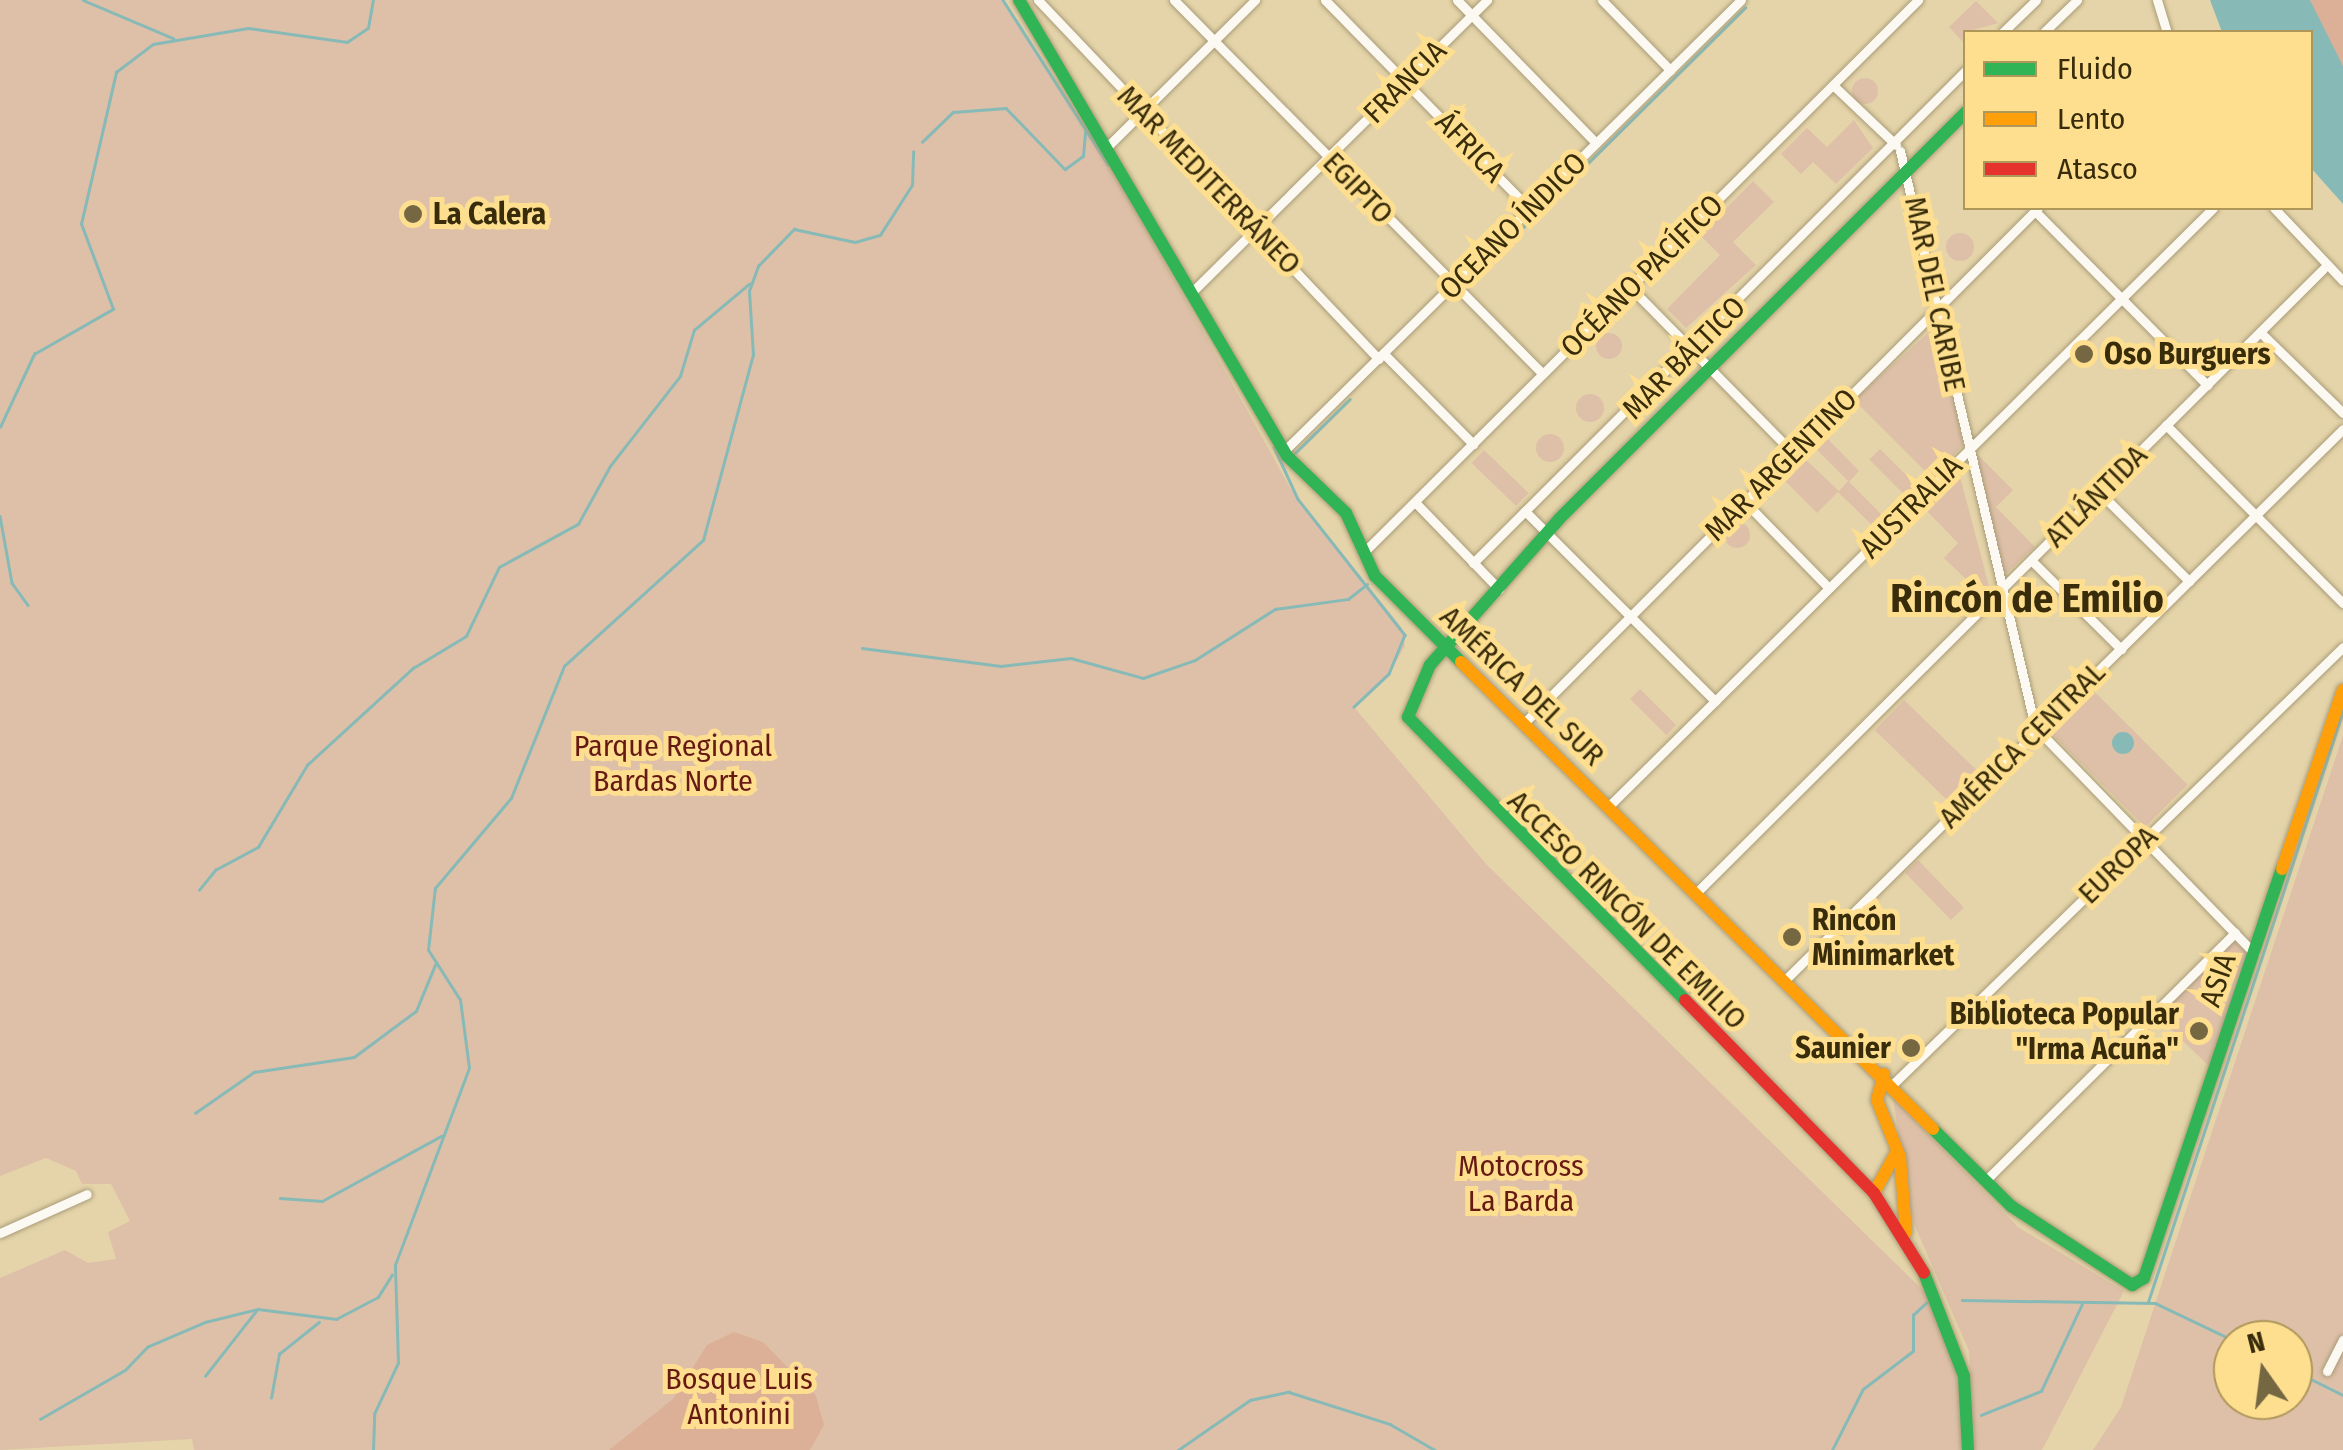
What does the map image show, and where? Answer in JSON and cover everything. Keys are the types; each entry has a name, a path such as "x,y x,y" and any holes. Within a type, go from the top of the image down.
{"street":[{"name":"AMÉRICA DEL SUR","path":"1019,0 1195,289 1284,451 1346,513 1375,576 1787,978 2026,1219 2138,1285"},
{"name":"MAR MEDITERRÁNEO","path":"1038,0 1256,230 1473,444"},
{"name":"EGIPTO","path":"1174,0 1542,374"},
{"path":"1109,145 1254,0"},
{"name":"ÁFRICA","path":"1325,0 1530,209"},
{"path":"1457,0 1596,143"},
{"name":"FRANCIA","path":"1195,289 1487,0"},
{"path":"1602,0 1670,70"},
{"name":"OCEANO ÍNDICO","path":"1284,451 1740,0"},
{"name":"OCÉANO PACÍFICO","path":"1366,551 1918,0"},
{"path":"2005,30 2036,0"},
{"path":"2046,30 2077,0"},
{"path":"2157,0 2166,30"},
{"name":"MAR BÁLTICO","path":"1473,563 1688,347 1897,147 1963,73"},
{"name":"MAR DEL CARIBE","path":"1833,84 1897,147 1908,169 1999,592 2037,730"},
{"name":"MAR BÁLTICO","path":"1446,647 1548,533 1963,115"},
{"name":"MAR DEL CARIBE","path":"1897,147 1921,156"},
{"name":"MAR ARGENTINO","path":"1524,723 2035,210"},
{"path":"2037,210 2207,385"},
{"name":"AUSTRALIA","path":"1610,806 2211,210"},
{"path":"2276,210 2324,269 2343,281"},
{"name":"ATLÁNTIDA","path":"1698,891 2324,269"},
{"path":"1630,288 1793,453"},
{"path":"2260,332 2343,413"},
{"path":"2166,426 2343,604"},
{"name":"AMÉRICA CENTRAL","path":"1787,978 2343,429"},
{"path":"2099,492 2190,580"},
{"path":"1415,502 1499,590"},
{"path":"1745,502 1829,588"},
{"path":"1525,511 1715,701"},
{"path":"2031,560 2120,648"},
{"name":"EUROPA","path":"1888,1079 2144,840 2343,646"},
{"name":"ACCESO RINCÓN DE EMILIO","path":"1446,647 1418,686 1411,728 1874,1193 1908,1239 1956,1340 1968,1450"},
{"name":"ASIA","path":"2138,1285 2343,690"},
{"path":"2037,730 2254,952"},
{"path":"1986,1180 2235,934"},
{"name":"ACCESO RINCÓN DE EMILIO","path":"1888,1079 1877,1100 1897,1147 1908,1239"},
{"path":"1874,1193 1897,1147"},
{"path":"0,1233 87,1194"},
{"path":"2328,1371 2343,1340"}],"green space":[{"name":"Parque Regional Bardas Norte","path":"0,0 1003,0 1116,176 1291,489 1402,628 1405,646 1389,674 1354,707 1487,865 1931,1298 1958,1372 1963,1450 194,1450 192,1439 0,1450 0,1278 65,1250 88,1263 116,1259 108,1232 130,1221 111,1184 82,1184 76,1171 46,1158 0,1176"},
{"path":"2310,0 2343,0 2343,66 2322,31"},
{"path":"1976,1 1998,23 1963,30 1963,42 1949,27"},
{"path":"1865,78 1874,82 1878,91 1874,100 1865,104 1856,100 1852,91 1856,82"},
{"path":"1854,120 1873,148 1836,184 1813,162 1801,174 1781,154 1807,128 1827,147"},
{"path":"1753,181 1774,202 1733,242 1756,265 1686,328 1667,309 1720,255 1700,235"},
{"path":"1960,233 1970,237 1974,247 1970,257 1960,261 1950,257 1946,247 1950,237"},
{"path":"1938,324 1963,445 1932,478 1854,400"},
{"path":"1609,333 1618,337 1622,346 1618,355 1609,359 1600,355 1596,346 1600,337"},
{"path":"1590,394 1600,398 1604,408 1600,418 1590,422 1580,418 1576,408 1580,398"},
{"path":"1550,434 1560,438 1564,448 1560,458 1550,462 1540,458 1536,448 1540,438"},
{"path":"1826,437 1859,471 1849,482 1884,517 1874,527 1838,492 1817,513 1783,479 1804,458 1839,491 1848,481 1815,448"},
{"path":"1880,449 1916,485 1905,496 1869,460"},
{"path":"1484,450 1529,493 1516,506 1471,463"},
{"path":"1974,451 2013,490 1996,507 2035,547 2003,576"},
{"path":"1959,473 1989,586 1981,594 1944,558 1958,543 1924,508"},
{"path":"1737,522 1746,526 1750,535 1746,544 1737,548 1728,544 1724,535 1728,526"},
{"path":"1640,689 1676,725 1666,735 1630,699"},
{"path":"2092,689 2187,784 2145,827 2050,731"},
{"path":"1904,700 1977,771 1948,801 1875,730"},
{"path":"2343,735 2343,1450 2093,1450 2121,1407"},
{"path":"1918,860 1964,907 1951,920 1905,873"},
{"path":"2233,941 2248,952 2210,1067 2157,1016"},
{"path":"1893,1098 2018,1227 2124,1291 2042,1450 1974,1450 1969,1351 1911,1217"},
{"name":"Bosque Luis Antonini","path":"734,1332 763,1342 816,1396 824,1425 810,1450 609,1450 673,1399 707,1345"}],"water":[{"path":"2210,0 2310,0 2343,66 2343,204 2313,170 2313,30 2221,30"},
{"path":"2123,732 2131,735 2131,751 2123,754 2115,751 2112,743 2115,735"}],"waterway":[{"path":"83,0 173,38"},
{"path":"0,427 34,354 113,309 81,224 116,72 153,44 248,28 347,42 368,28 373,0"},
{"path":"1003,0 1108,164"},
{"path":"1497,253 1745,8"},
{"path":"922,142 953,112 1006,108 1065,169 1083,156 1085,131"},
{"path":"373,1450 374,1414 398,1363 395,1265 469,1068 460,1000 428,950 435,888 511,798 564,666 703,540 753,355 749,291 758,266 794,229 855,242 880,235 912,185 913,152"},
{"path":"199,890 215,870 258,847 307,765 413,668 466,636 499,567 578,524 610,466 680,376 694,330 749,284"},
{"path":"1294,454 1350,399"},
{"path":"1274,447 1298,499 1405,635 1389,674 1354,707"},
{"path":"0,516 12,583 28,605"},
{"path":"862,648 1001,666 1071,658 1143,678 1195,660 1275,609 1348,599 1367,584"},
{"path":"2148,1302 2343,711"},
{"path":"195,1113 254,1072 354,1057 416,1011 435,965"},
{"path":"280,1198 322,1201 441,1136"},
{"path":"40,1419 125,1370 147,1347 205,1322 258,1309 336,1319 378,1297 392,1275"},
{"path":"1962,1300 2155,1303 2213,1331"},
{"path":"1832,1450 1863,1389 1913,1351 1913,1315 1926,1303"},
{"path":"1981,1415 2041,1391 2082,1304"},
{"path":"205,1376 256,1311"},
{"path":"271,1398 279,1354 319,1322"},
{"path":"2313,1380 2343,1395"},
{"path":"1178,1450 1250,1400 1289,1392 1390,1424 1435,1450"}],"traffic: fast":[{"path":"1019,0 1287,456 1346,513 1375,576 1461,662"},
{"path":"1685,1000 1408,717 1430,665 1559,519 1963,115"},
{"path":"1933,1129 2011,1206 2132,1285 2144,1278 2282,869"},
{"path":"1924,1273 1964,1376 1968,1450"}],"traffic: slow":[{"path":"1461,662 1933,1129"},
{"path":"2282,869 2343,690"},
{"path":"1884,1074 1877,1100 1900,1157 1906,1232"},
{"path":"1874,1193 1896,1153"}],"traffic: jam":[{"path":"1685,1000 1874,1193 1924,1273"}],"place":[{"name":"La Calera","path":"413,214"},
{"name":"Oso Burguers","path":"2084,354"},
{"name":"Rincón Minimarket","path":"1792,937"},
{"name":"Biblioteca Popular \"Irma Acuña\"","path":"2199,1031"},
{"name":"Saunier","path":"1911,1048"}],"district":[{"name":"Rincón de Emilio","path":"2027,599"}],"park label":[{"name":"Motocross La Barda","path":"1521,1183"}]}
